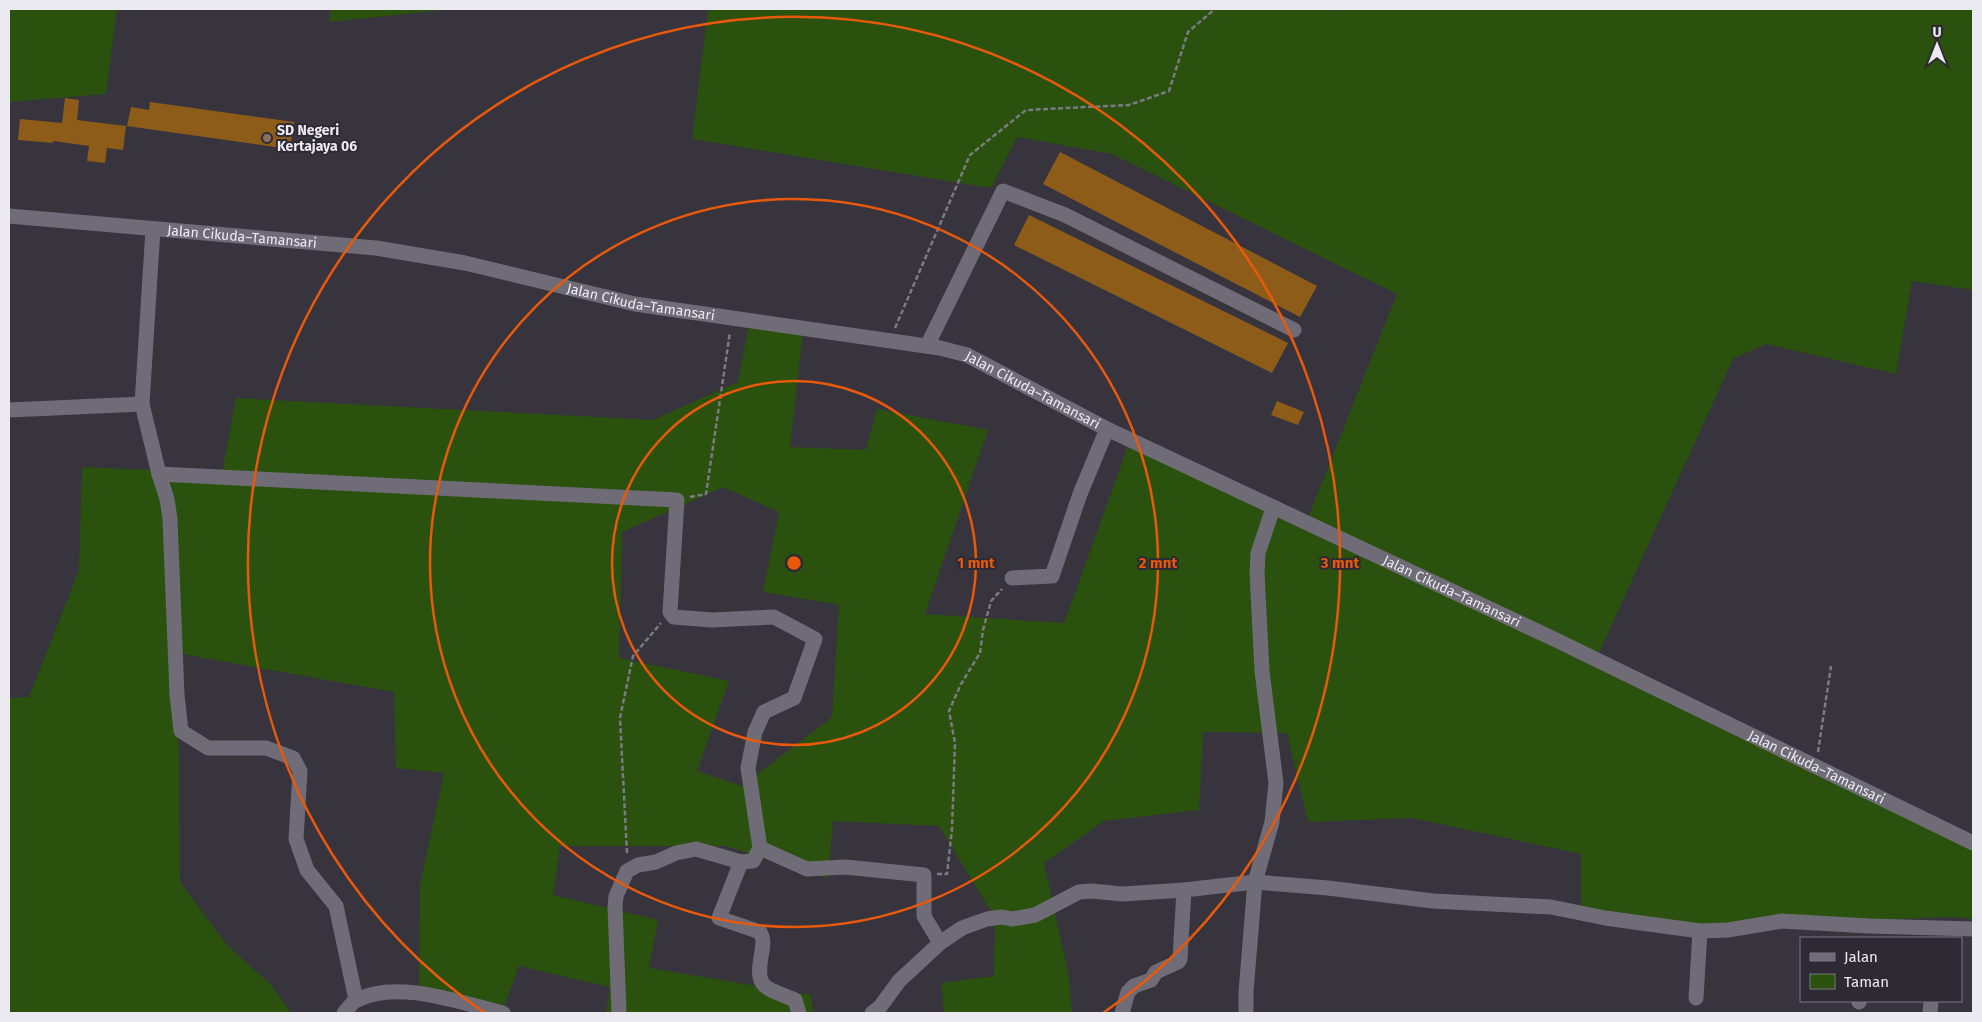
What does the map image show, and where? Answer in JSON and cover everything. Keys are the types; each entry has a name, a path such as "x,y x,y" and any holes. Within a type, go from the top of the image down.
{"street":[{"path":"927,346 1003,191 1065,215 1294,330"},
{"name":"Jalan Cikuda–Tamansari","path":"9,216 376,248 465,263 635,304 927,346 967,355 1107,429 1554,639 1973,843"},
{"path":"153,229 142,404 158,474 167,499 170,519 177,695 181,731 208,748 266,748 293,758 300,772 296,839 307,870 336,906 356,1000"},
{"path":"9,410 142,404"},
{"path":"1012,578 1052,576 1080,494 1107,429"},
{"path":"158,474 677,500 670,612 674,617 712,620 774,618 814,639 794,698 764,712 755,732 748,768 760,848 753,860 741,862 696,849 656,862 638,864 628,871 616,896 615,906 619,1013"},
{"path":"1246,1013 1255,882 1272,822 1276,783 1262,671 1257,573 1258,553 1273,508"},
{"path":"760,848 808,869 845,867 924,875 924,916 940,943"},
{"path":"741,862 719,918 760,932 764,940 758,972 761,983 768,989 795,1000 799,1013"},
{"path":"872,1013 880,1007 899,981 940,943 962,928 987,919 1002,917 1012,919 1035,915 1079,892 1092,891 1122,894 1184,890 1255,882 1328,888 1433,901 1551,907 1605,918 1700,931 1728,930 1782,921 1868,932 1939,933 1973,929"},
{"path":"1122,1013 1128,992 1134,986 1151,980 1156,972 1178,962 1180,959 1184,890"},
{"path":"1696,998 1700,931"},
{"path":"344,1013 356,1000 382,992 413,992 503,1013"}],"path":[{"path":"889,342 970,155 1026,110 1129,105 1170,91 1188,32 1216,9"},
{"path":"677,500 706,494 732,318"},
{"path":"924,875 947,874 952,829 954,743 949,710 961,684 980,653 983,630 991,601 1012,578"},
{"path":"628,871 620,718 633,656 670,612"},
{"path":"1816,766 1831,666"}],"green space":[{"path":"9,9 117,9 106,94 9,102"},
{"path":"331,9 452,9 329,22"},
{"path":"708,9 1334,9 1336,11 1347,9 1973,9 1973,290 1912,281 1896,374 1766,344 1733,359 1597,657 1973,843 1973,919 1955,917 1663,927 1581,910 1581,854 1412,818 1308,822 1287,733 1203,732 1199,810 1104,821 1044,863 1068,972 1072,1013 944,1013 941,983 994,976 995,918 939,826 833,821 828,878 725,846 560,846 553,895 658,920 649,968 811,995 813,1013 606,1013 610,987 519,966 504,1007 419,992 420,885 444,773 396,768 394,692 171,652 179,751 180,882 226,944 272,986 291,1013 9,1013 9,698 29,697 79,570 82,467 222,473 236,398 653,420 738,382 749,324 803,331 790,447 866,450 877,409 988,430 925,614 1064,623 1130,441 1308,518 1397,294 1112,154 1017,137 991,188 692,139","holes":["723,487 779,512 763,592 839,605 832,717 742,786 697,771 729,681 619,658 622,532"]}],"building":[{"path":"65,98 79,100 77,120 126,126 123,150 107,148 105,163 87,161 89,146 53,141 53,143 18,140 20,119 62,123"},
{"path":"150,102 294,122 290,149 127,126 131,107 149,110"},
{"path":"1060,152 1317,286 1300,317 1043,184"},
{"path":"1029,215 1288,343 1272,373 1014,245"},
{"path":"1277,401 1304,412 1298,425 1271,415"}],"place":[{"name":"SD Negeri Kertajaya 06","path":"267,138"}]}
